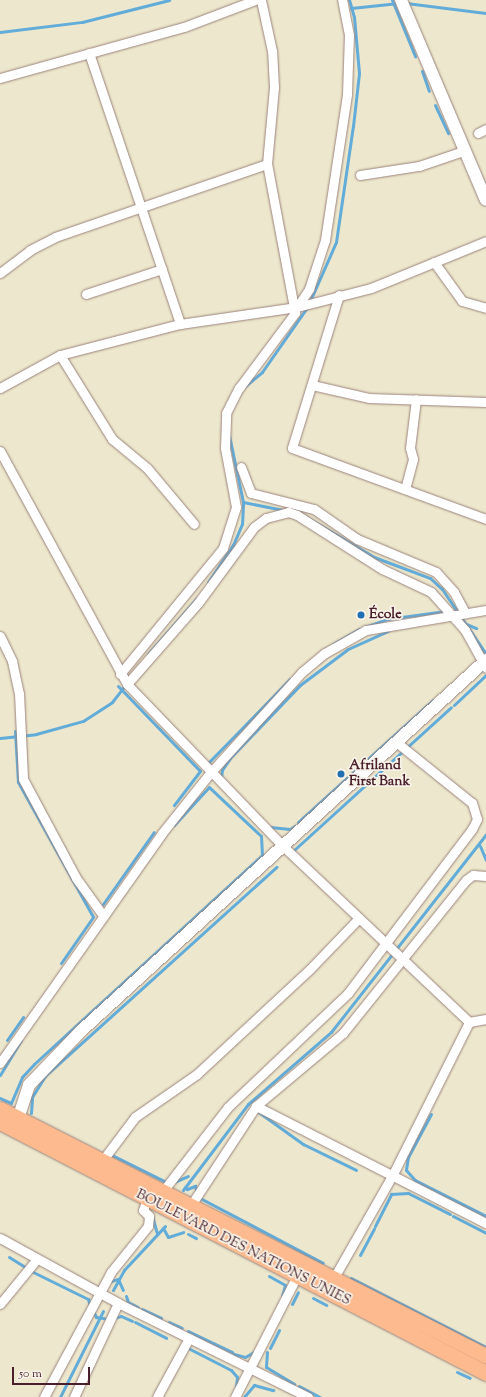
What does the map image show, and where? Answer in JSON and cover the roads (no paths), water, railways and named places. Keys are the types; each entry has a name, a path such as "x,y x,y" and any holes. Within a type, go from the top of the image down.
{"main road":[{"name":"BOULEVARD DES NATIONS UNIES","path":"0,1109 16,1124 147,1199 486,1356"},
{"name":"BOULEVARD DES NATIONS UNIES","path":"0,1122 16,1124 102,1161 163,1191 190,1205 300,1270"},
{"name":"BOULEVARD DES NATIONS UNIES","path":"330,1285 486,1373"}],"street":[{"path":"0,78 184,27 255,0"},
{"path":"261,0 273,65 267,164 296,307"},
{"path":"120,674 223,548 236,507 225,448 226,413 239,388 292,320 296,307 317,270 333,193 350,59 342,0"},
{"path":"401,0 486,200"},
{"path":"89,53 180,324"},
{"path":"360,175 419,166 464,151"},
{"path":"0,273 30,250 55,237 267,164"},
{"path":"0,388 60,355 180,324 296,307 371,288 486,241"},
{"path":"434,262 462,301 486,308"},
{"path":"86,294 162,269"},
{"path":"339,295 292,448 486,519"},
{"path":"60,355 112,439 147,468 194,524"},
{"path":"312,385 369,398 486,402"},
{"path":"405,489 413,459 410,448 416,399"},
{"path":"0,451 120,674 128,684 210,773 283,846 469,1022"},
{"path":"241,466 251,493 314,509 357,539 436,572 454,592 467,613"},
{"path":"16,1124 22,1099 39,1074 396,742 485,664 452,614 431,592 382,569 297,515 278,513 254,527 198,603 128,684"},
{"path":"0,1063 102,914 210,773 271,704 325,653 366,630 452,614 485,610"},
{"path":"0,636 15,674 20,722 20,765 30,793 76,878 102,914"},
{"path":"163,1191 228,1107 324,1018 386,944 465,840 477,819 472,803 396,742"},
{"path":"190,1205 256,1106 343,1033 469,877 486,876"},
{"path":"102,1161 135,1117 197,1074 310,970 359,918"},
{"path":"469,1022 486,1019"},
{"path":"330,1285 392,1176 469,1022"},
{"path":"256,1106 486,1223"},
{"path":"44,1397 111,1272 148,1226 149,1216 143,1210 147,1199"},
{"path":"0,1238 100,1294 308,1397"},
{"path":"0,1304 37,1259"},
{"path":"235,1397 300,1270"},
{"path":"74,1397 118,1303"},
{"path":"156,1397 189,1338"}],"waterway":[{"path":"0,32 82,22 169,0"},
{"path":"310,301 336,242 353,126 359,73 354,17 349,0"},
{"path":"392,0 415,56"},
{"path":"351,8 399,3"},
{"path":"406,3 486,13"},
{"path":"422,71 429,91"},
{"path":"435,105 448,133"},
{"path":"245,386 262,372 308,306"},
{"path":"208,582 233,545 242,524 243,502 229,435"},
{"path":"243,502 283,510"},
{"path":"298,512 374,557 430,578 442,589 486,654"},
{"path":"148,654 197,598"},
{"path":"365,627 387,619 445,611"},
{"path":"466,624 476,628"},
{"path":"333,644 359,629"},
{"path":"221,778 222,770 230,758 300,685 348,649 388,631"},
{"path":"454,705 486,675"},
{"path":"206,765 290,679"},
{"path":"0,738 36,734 83,721 112,702 126,684"},
{"path":"118,686 200,771 174,805"},
{"path":"298,822 433,700"},
{"path":"294,850 451,707"},
{"path":"15,731 18,782 93,917 61,963"},
{"path":"0,1098 11,1103 22,1077 34,1064 262,855 261,836 209,787 174,825"},
{"path":"270,827 290,829 295,826"},
{"path":"103,904 154,832"},
{"path":"183,1190 248,1104 331,1032 486,834"},
{"path":"480,846 486,860"},
{"path":"31,1113 32,1097 45,1076 276,867"},
{"path":"7,1040 23,1017"},
{"path":"0,1075 21,1040"},
{"path":"257,1111 303,1144 356,1170"},
{"path":"431,1114 408,1157 406,1170 415,1180 486,1216"},
{"path":"112,1155 168,1183"},
{"path":"174,1182 188,1176"},
{"path":"185,1187 187,1189 195,1186 196,1190"},
{"path":"375,1226 391,1194 408,1193 450,1214"},
{"path":"198,1197 323,1263"},
{"path":"152,1216 157,1234"},
{"path":"453,1216 486,1233"},
{"path":"113,1290 124,1270 165,1226"},
{"path":"163,1228 168,1237 183,1232"},
{"path":"360,1255 374,1229"},
{"path":"188,1234 196,1238"},
{"path":"9,1257 25,1267"},
{"path":"31,1271 88,1299 90,1306"},
{"path":"269,1276 285,1285 282,1296"},
{"path":"351,1278 486,1347"},
{"path":"108,1282 118,1279 123,1290"},
{"path":"292,1304 298,1292"},
{"path":"126,1296 128,1302 138,1307"},
{"path":"313,1298 326,1305"},
{"path":"142,1309 161,1318"},
{"path":"93,1311 96,1317 108,1319"},
{"path":"60,1397 103,1311"},
{"path":"114,1318 121,1316 132,1321"},
{"path":"135,1322 166,1338"},
{"path":"169,1322 182,1328"},
{"path":"270,1348 279,1330"},
{"path":"188,1331 232,1352"},
{"path":"186,1347 231,1370 237,1377 236,1387"},
{"path":"234,1354 245,1357 254,1352"},
{"path":"267,1352 266,1367 294,1384"},
{"path":"457,1372 470,1378"},
{"path":"244,1397 254,1385 273,1390"},
{"path":"299,1386 320,1397"}],"place":[{"name":"École","path":"361,615"},
{"name":"Afriland First Bank","path":"341,774"}]}
